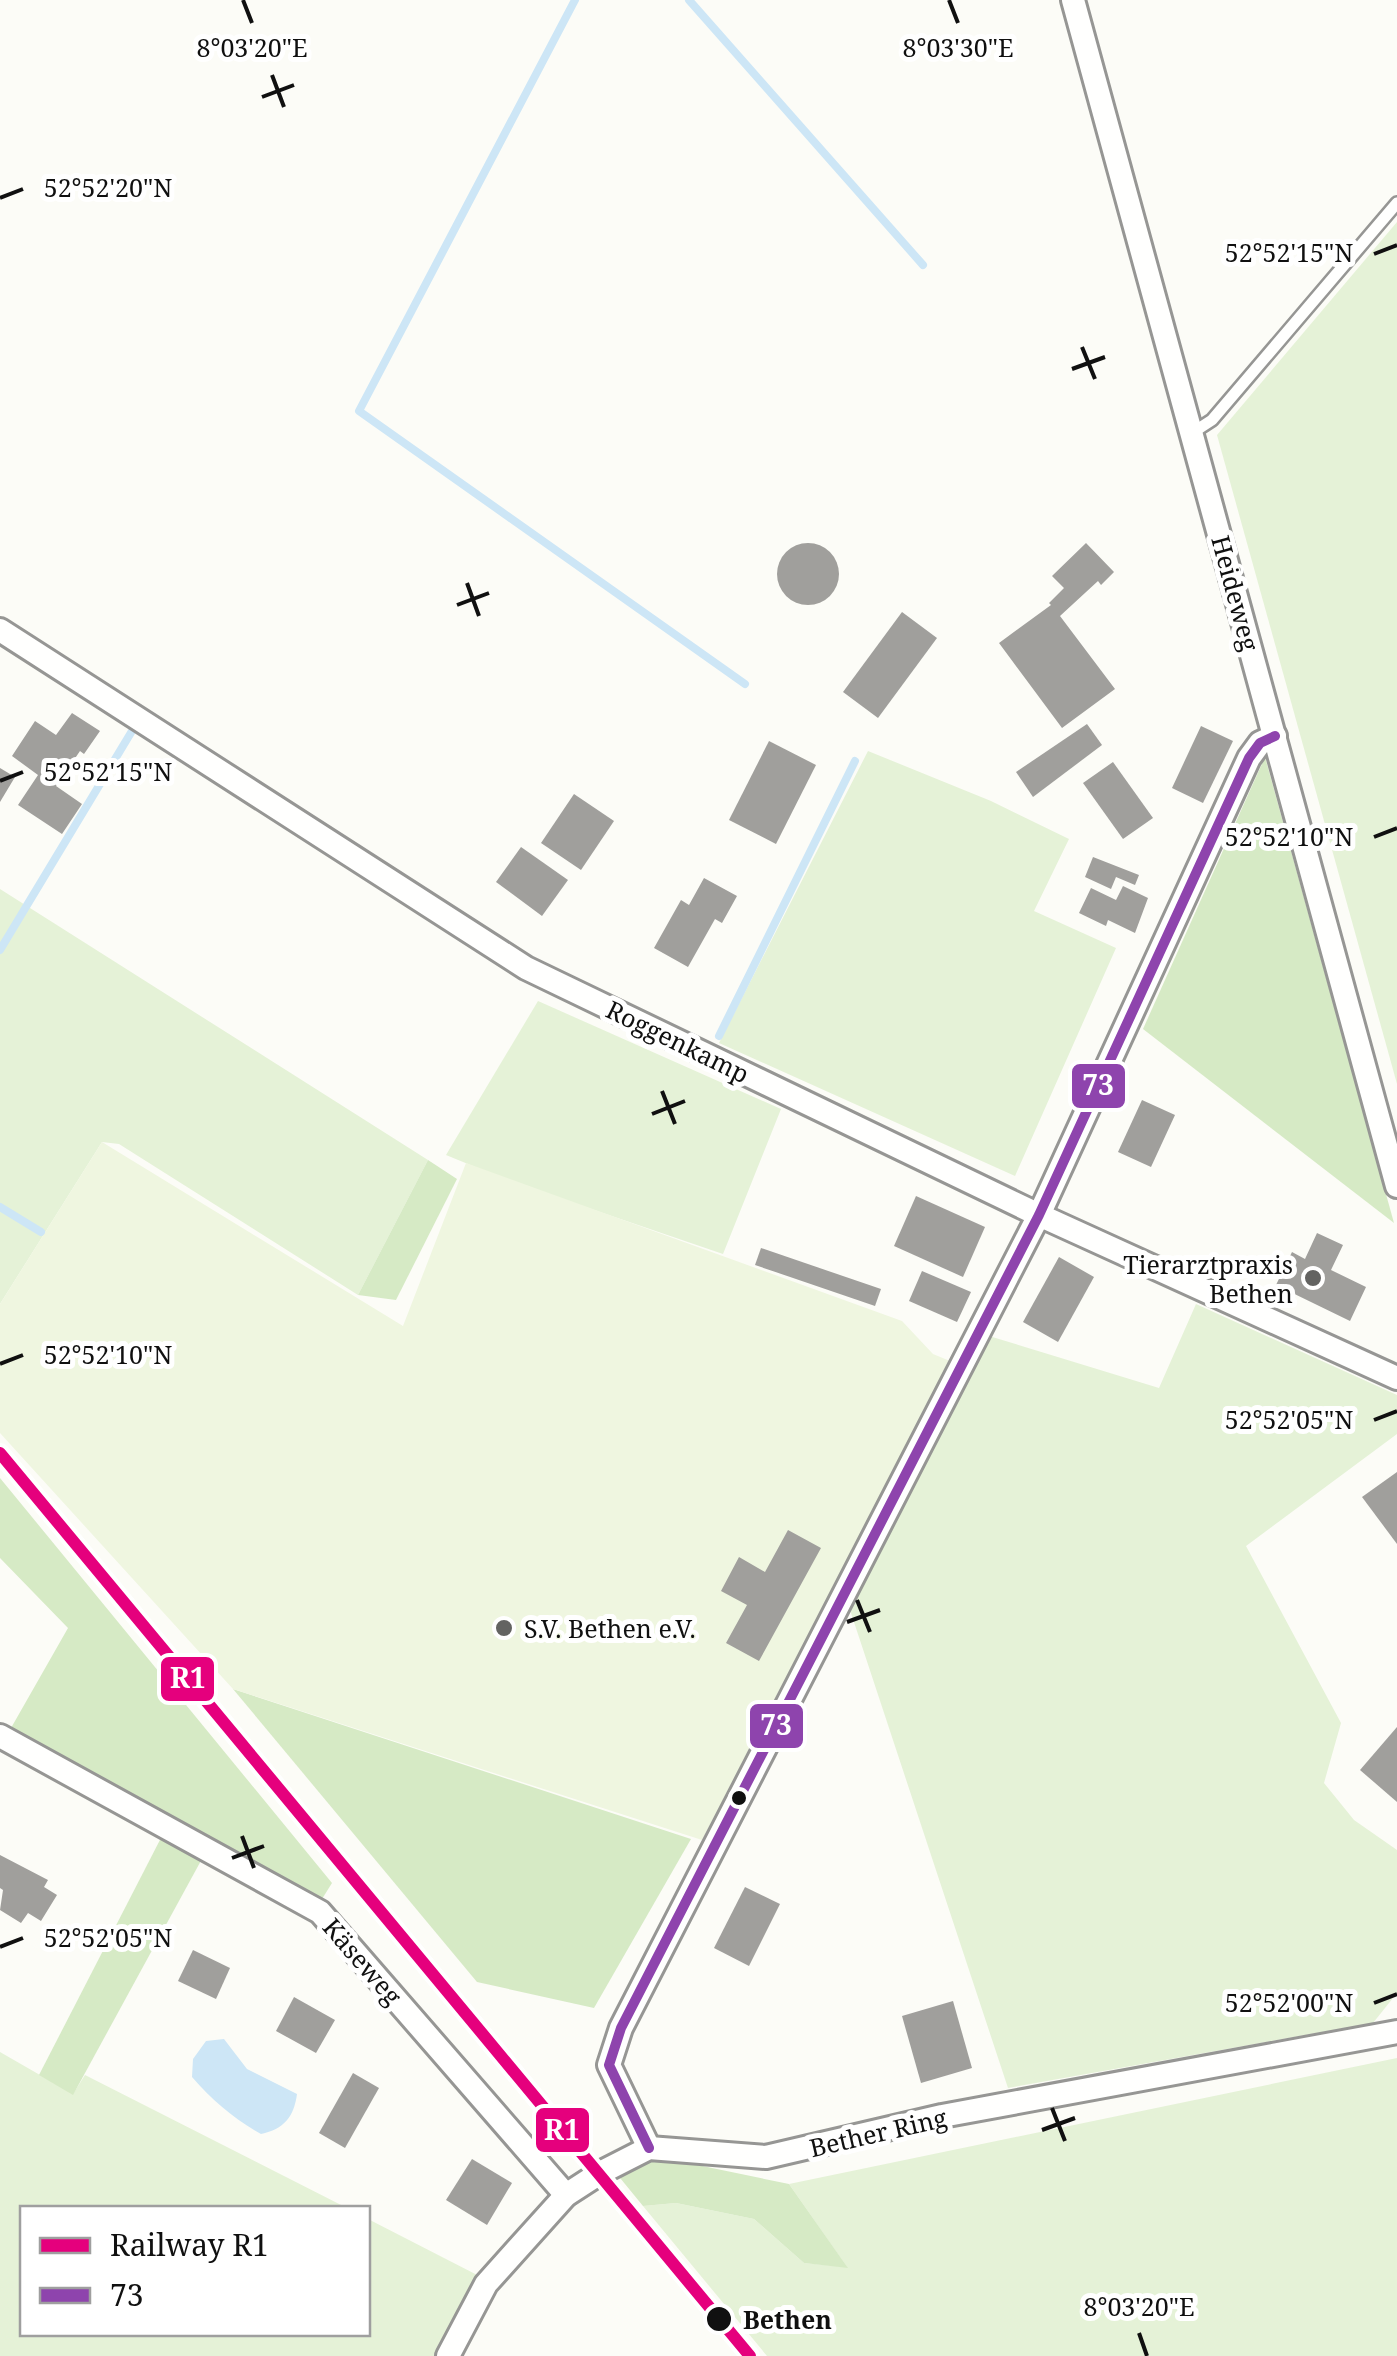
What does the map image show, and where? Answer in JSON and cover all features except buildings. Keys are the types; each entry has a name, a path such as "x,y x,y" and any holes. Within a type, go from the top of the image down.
{"street":[{"name":"Heideweg","path":"1072,0 1397,1186"},
{"name":"Roggenkamp","path":"0,630 526,968 1039,1215 1397,1378"},
{"path":"448,2356 486,2284 566,2196 649,2148 609,2065 621,2028 1039,1215 1249,758 1260,743 1275,736"},
{"name":"Käseweg","path":"0,1736 320,1912 566,2196"},
{"name":"Bether Ring","path":"649,2148 766,2157 942,2116 1397,2032"}],"lane":[{"path":"1192,433 1212,420 1397,202"},
{"path":"702,1840 727,1824"}],"green space":[{"path":"1397,222 1397,1084 1217,435"},
{"path":"868,751 991,801 1069,839 1034,911 1116,948 1015,1176 719,1043"},
{"path":"1265,757 1394,1223 1143,1029"},
{"path":"0,889 428,1160 358,1295 119,1144 102,1142 0,1304"},
{"path":"538,1001 781,1109 723,1254 512,1182 446,1155"},
{"path":"102,1142 403,1326 466,1163 902,1321 933,1354 950,1361 702,1840 233,1689 0,1433 0,1304"},
{"path":"428,1160 457,1179 396,1300 358,1295"},
{"path":"1196,1304 1397,1395 1397,1434 1246,1546 1341,1723 1324,1783 1354,1820 1397,1850 1397,1993 1373,2023 1008,2088 850,1610 989,1336 1159,1388"},
{"path":"0,1478 332,1883 322,1899 11,1728 68,1628 0,1558"},
{"path":"233,1689 691,1839 594,2008 477,1982"},
{"path":"162,1836 203,1857 73,2095 39,2075"},
{"path":"0,2052 73,2094 85,2075 343,2206 20,2206 20,2336 370,2336 370,2220 483,2278 436,2356 0,2356"},
{"path":"1397,2058 1397,2356 767,2356 643,2206 676,2203 754,2219 804,2263 847,2267 789,2184"},
{"path":"654,2156 789,2184 848,2268 804,2263 754,2219 676,2203 643,2206 616,2173"}],"water":[{"path":"224,2039 247,2069 297,2094 290,2115 276,2129 261,2134 251,2128 224,2109 192,2077 193,2059 206,2041"}],"waterway":[{"path":"575,0 359,411 745,684"},
{"path":"689,0 923,265"},
{"path":"0,950 135,726"},
{"path":"719,1036 855,761"},
{"path":"0,1207 41,1232"}],"rail line":[{"name":"R1","path":"0,1453 750,2356"}],"transit line":[{"name":"73","path":"649,2148 609,2065 621,2028 1039,1215 1249,758 1260,743 1275,736"}],"place":[{"name":"Tierarztpraxis Bethen","path":"1313,1278"},
{"name":"S.V. Bethen e.V.","path":"504,1628"},
{"name":"Bethen","path":"719,2319"}]}
